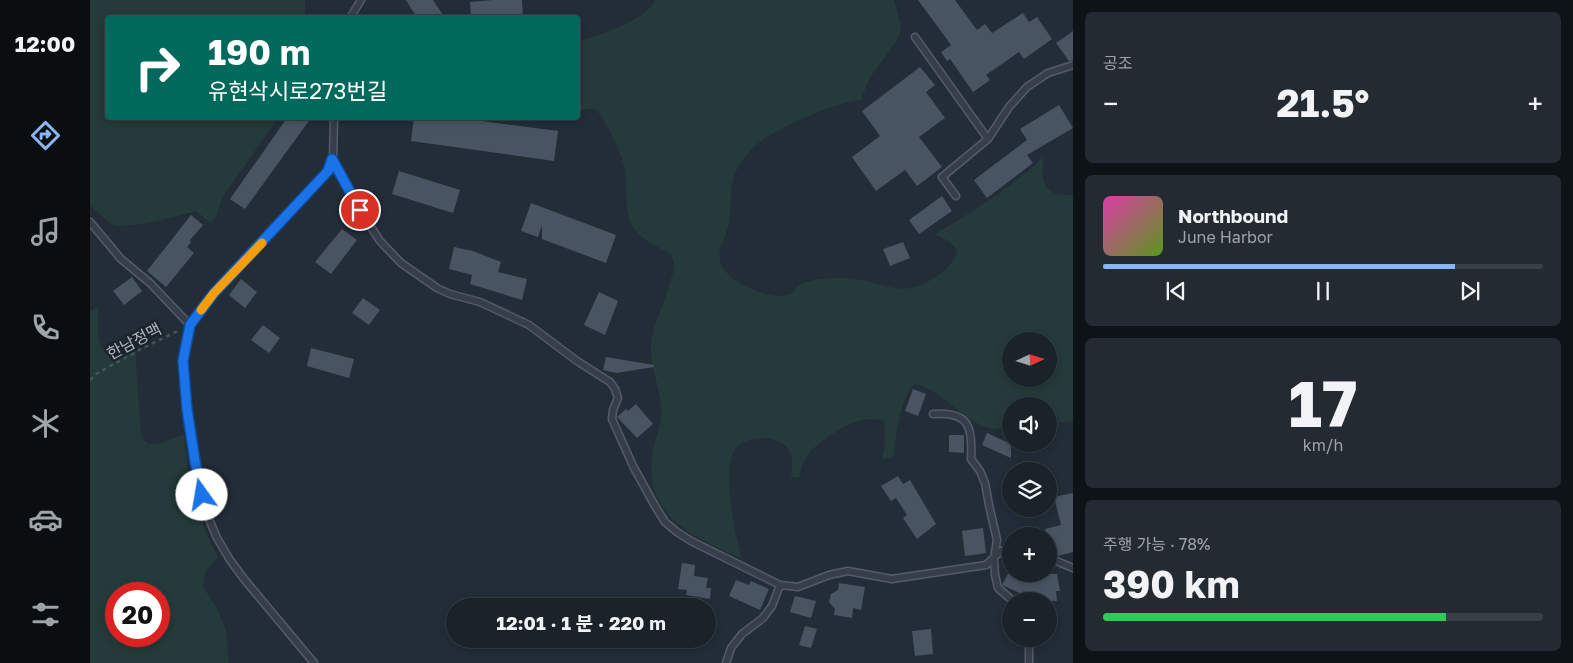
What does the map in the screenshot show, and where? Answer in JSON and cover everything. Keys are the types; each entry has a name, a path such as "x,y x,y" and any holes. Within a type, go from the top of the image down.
{"lane":[{"path":"352,15 360,0"},
{"path":"915,37 988,139"},
{"path":"956,196 942,177 988,139 1008,107 1027,87 1048,73 1073,65"},
{"path":"314,663 230,560 217,538 206,512 195,461 187,409 183,361 190,325 214,293 328,171 332,159 334,120"},
{"path":"332,159 360,210 380,241 401,264 437,288 450,294 480,302 529,325 577,361 610,382 617,394 617,403 611,414 612,419 633,466 665,522 691,541 780,585 798,587 829,575 848,571 892,579 986,564 1002,551"},
{"path":"90,222 121,259 150,283 190,325"},
{"path":"933,414 948,413 960,418 970,428 972,441 971,459 980,471 985,483 988,505 997,540 994,575 998,588 1003,592"},
{"path":"1057,561 1073,568"},
{"path":"726,663 730,648 742,634 763,618 772,606 780,585"},
{"path":"1029,647 1029,663"}],"path":[{"name":"한남정맥","path":"90,380 96,374 141,349 190,325"}],"green space":[{"path":"90,0 305,0 305,15 105,15 105,120 277,120 222,198 217,215 211,223 196,211 142,224 114,225 90,205"},
{"path":"655,0 894,0 901,26 900,33 896,42 869,79 861,100 806,117 764,139 745,156 735,173 732,183 729,223 720,253 722,265 726,272 738,282 763,293 780,296 791,293 806,282 828,278 857,279 900,288 911,288 923,284 947,268 955,258 958,250 947,240 935,234 1006,189 1044,156 1043,174 1046,186 1055,193 1073,195 1073,421 1057,423 1057,397 1002,397 1002,430 989,428 969,418 932,391 915,384 910,389 902,407 894,456 882,459 885,445 884,422 875,419 854,423 822,441 806,457 799,477 791,477 791,453 784,445 777,441 760,438 751,439 737,447 730,463 729,476 733,521 742,559 705,541 674,521 663,508 655,492 651,473 653,450 661,411 660,397 652,363 651,346 654,330 673,272 674,262 671,254 655,246 636,232 628,214 624,164 613,138 604,120 596,110 580,111 580,40 597,36 633,20 651,7"},
{"path":"98,307 99,338 101,345 105,349 112,351 122,350 136,345 141,432 144,440 148,444 158,444 184,434 194,497 204,528 218,557 206,571 203,587 217,608 226,631 229,663 90,663 90,311"}],"building":[{"path":"406,0 433,0 443,15 415,15"},
{"path":"522,0 523,15 471,15 470,2"},
{"path":"918,0 955,0 977,30 985,24 992,33 1023,13 1029,22 1037,17 1052,39 1024,59 1019,52 986,75 990,80 973,92 950,59 947,61 941,52 951,45"},
{"path":"1073,31 1073,60 1069,61 1056,43"},
{"path":"920,67 935,85 926,92 945,118 919,137 942,167 917,186 905,170 876,191 852,157 880,136 862,111"},
{"path":"1059,105 1073,128 1027,155 1033,163 987,198 974,180 1027,140 1020,129"},
{"path":"286,120 310,120 245,209 230,199"},
{"path":"414,120 474,120 558,131 554,161 411,141"},
{"path":"399,171 460,190 453,213 392,194"},
{"path":"942,196 952,211 919,234 909,220"},
{"path":"531,203 616,235 606,263 542,239 542,225 538,237 521,231"},
{"path":"191,215 203,225 190,240 191,242 187,247 194,253 166,287 147,271"},
{"path":"342,229 357,240 331,274 315,262"},
{"path":"903,242 910,258 890,266 883,249"},
{"path":"454,247 473,251 501,262 498,272 527,279 522,300 470,284 472,275 449,269"},
{"path":"132,277 142,291 124,305 113,291"},
{"path":"241,279 257,292 245,308 229,295"},
{"path":"599,292 618,301 605,335 584,325"},
{"path":"363,298 380,310 369,325 352,313"},
{"path":"263,325 280,338 269,353 251,340"},
{"path":"311,348 354,359 349,378 307,366"},
{"path":"606,357 654,365 654,367 616,373 603,370"},
{"path":"913,389 926,394 918,416 905,411"},
{"path":"636,404 653,424 637,438 617,417 626,409 628,411"},
{"path":"987,433 1002,440 1002,452 1011,452 1011,458 982,445"},
{"path":"949,435 964,435 964,453 949,452"},
{"path":"898,476 903,484 910,480 936,524 917,539 903,518 907,515 896,498 891,501 881,486"},
{"path":"1073,493 1073,552 1058,556 1057,527 1053,527 1061,525 1057,509 1057,496"},
{"path":"983,528 986,553 965,556 962,531"},
{"path":"682,563 695,565 694,576 708,578 706,588 711,588 710,598 686,595 687,590 678,589"},
{"path":"1057,574 1060,591 1017,592 1002,585 1004,582 1057,582"},
{"path":"736,580 749,585 751,581 769,589 760,610 729,596"},
{"path":"839,583 865,587 861,610 853,608 852,618 834,615 835,609 829,602 831,594 838,590"},
{"path":"795,596 816,601 811,618 790,612"},
{"path":"805,626 817,629 811,648 799,645"},
{"path":"931,629 933,654 915,656 912,631"}],"slow traffic":[{"path":"201,310 214,293 262,243"}],"route":[{"path":"202,495 187,409 183,361 190,325 214,293 328,171 332,159 360,210"}]}
